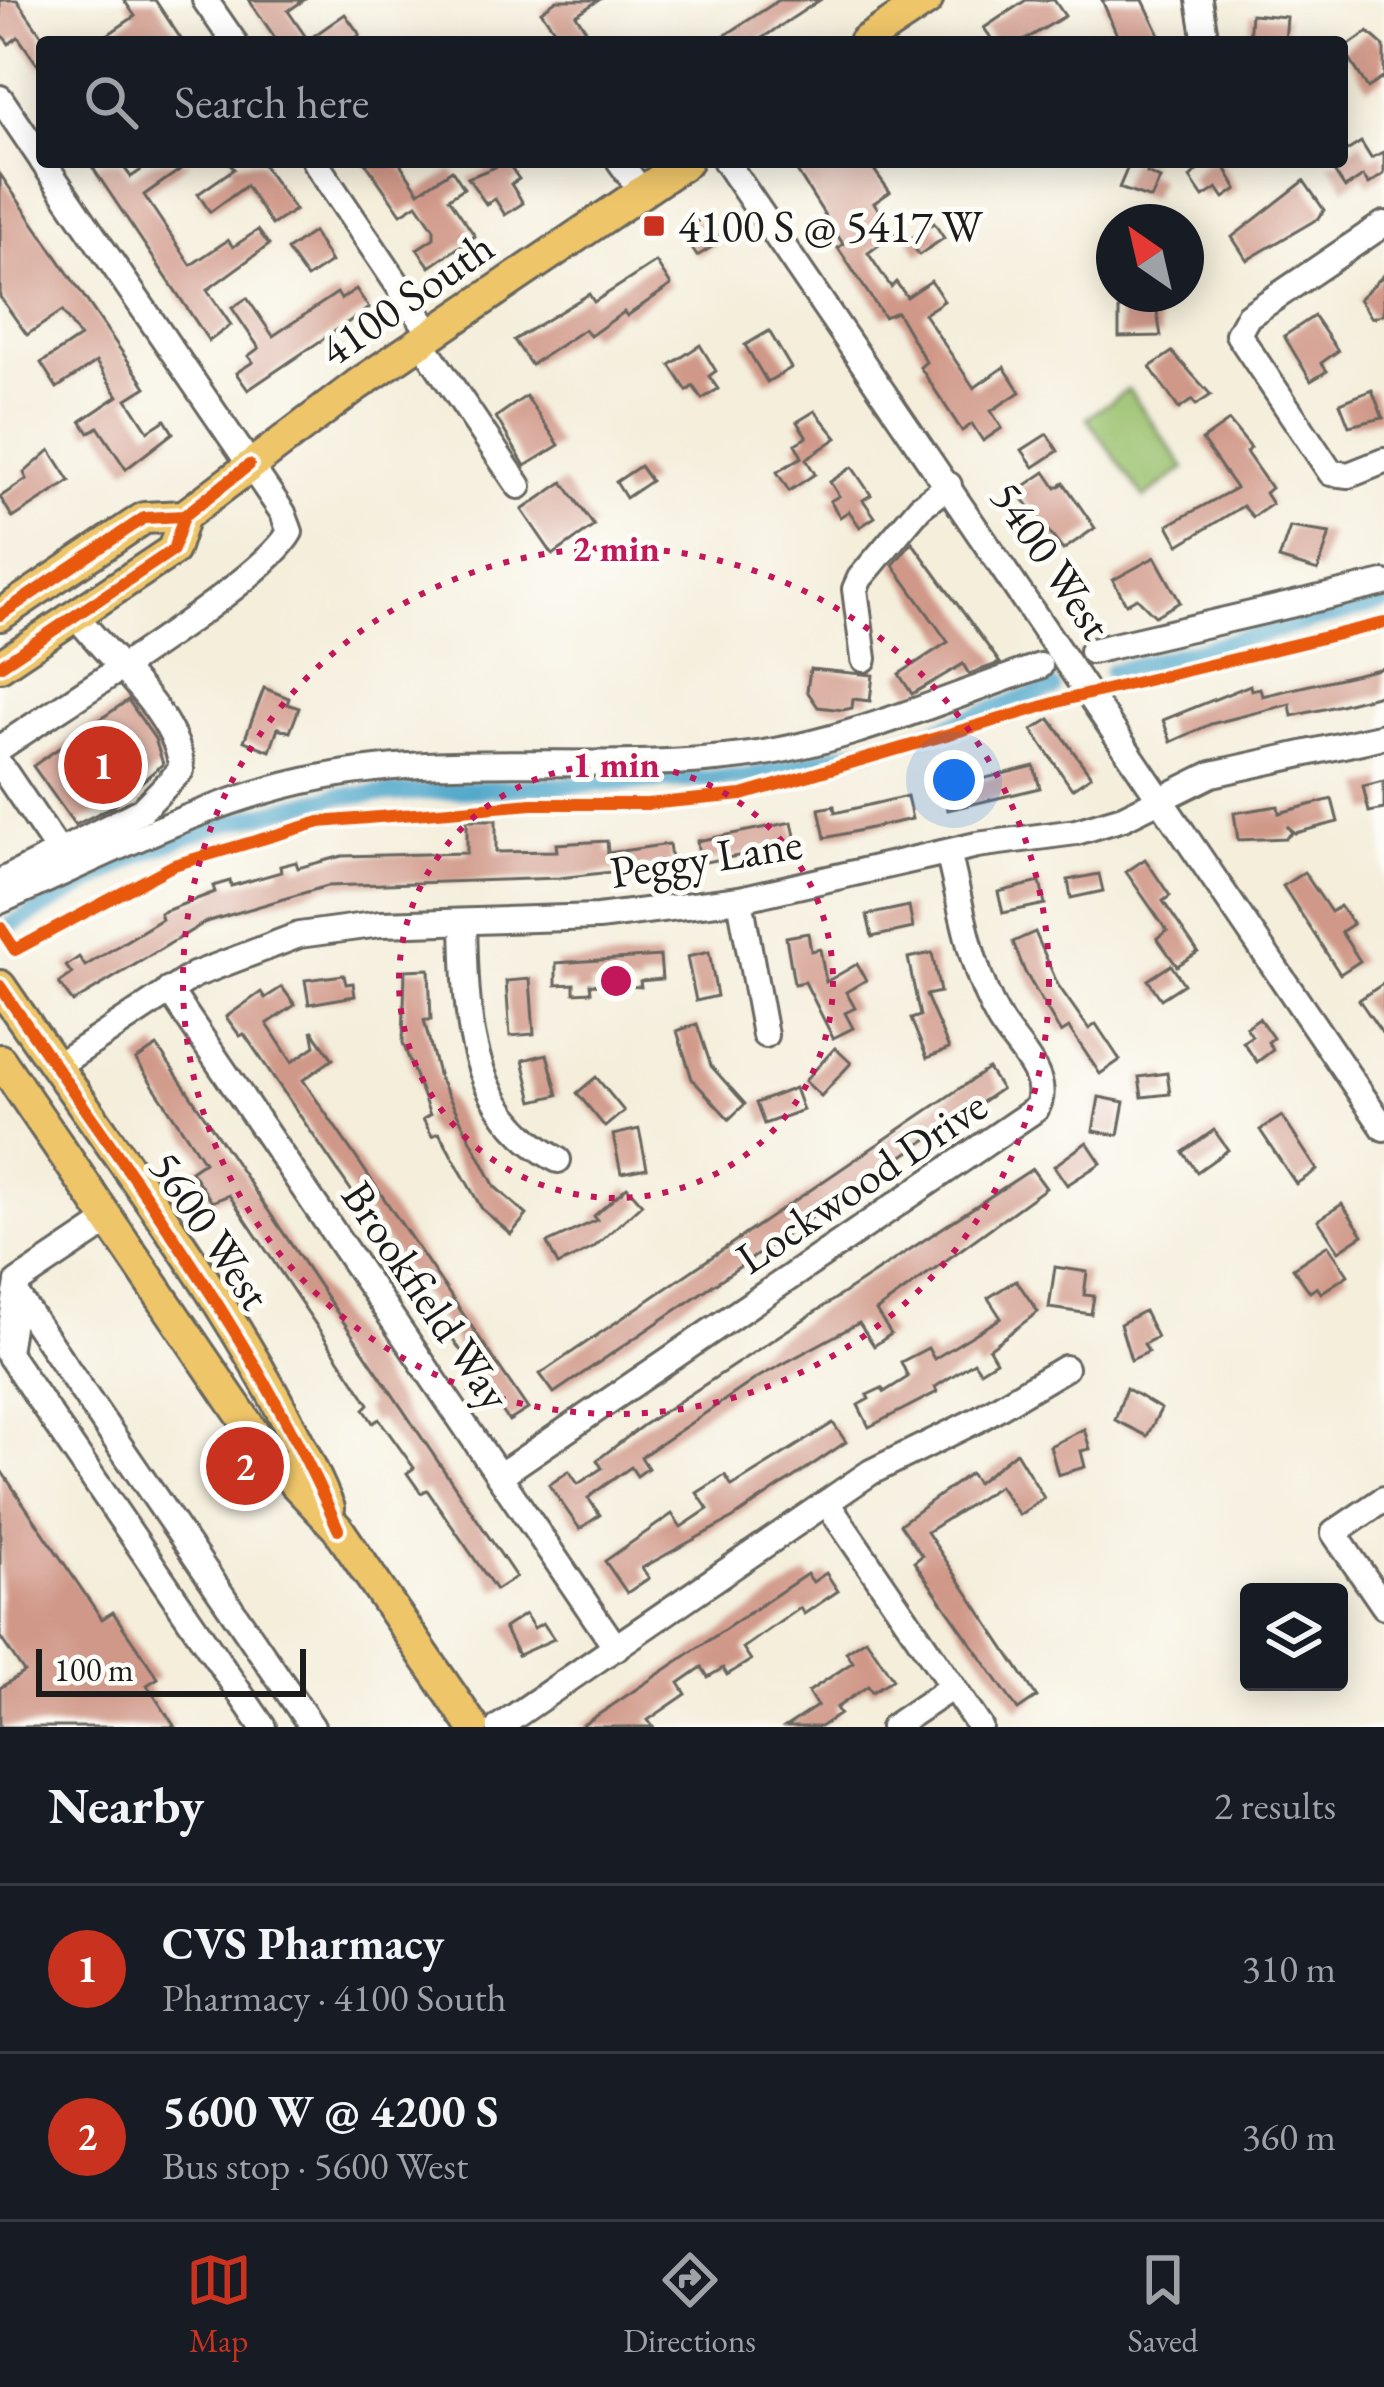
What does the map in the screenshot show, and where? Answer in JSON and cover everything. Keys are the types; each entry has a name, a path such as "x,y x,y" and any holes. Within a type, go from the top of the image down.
{"main road":[{"path":"873,36 927,0"},
{"name":"4100 South","path":"0,666 173,550 184,516 249,465 426,337 677,168"},
{"name":"4100 South","path":"1,612 144,518 184,516"},
{"name":"5600 West","path":"0,986 272,1387 338,1529 472,1727"},
{"name":"5600 West","path":"0,1060 269,1456 338,1529"},
{"path":"109,1221 118,1216 133,1225 219,1349 241,1372 272,1387"}],"street":[{"path":"205,0 230,36"},
{"path":"1199,0 1205,36"},
{"path":"0,98 36,151"},
{"path":"0,748 280,550 290,532 48,168"},
{"path":"319,168 519,486"},
{"path":"624,168 642,192"},
{"name":"5400 West","path":"730,168 1384,1128"},
{"path":"1384,224 1240,322 1240,345 1331,473 1348,475 1384,461"},
{"path":"864,659 855,589 860,578 920,507 950,485"},
{"path":"1092,651 1384,583"},
{"path":"0,882 142,810 181,770 182,752 120,665 76,615"},
{"path":"0,902 185,816 323,777 401,766 644,765 745,756 835,736 1040,666"},
{"name":"Peggy Lane","path":"55,1066 219,962 299,935 352,926 620,916 740,899 948,852 1093,828 1228,769 1384,736"},
{"path":"0,765 59,852"},
{"name":"Lockwood Drive","path":"499,1476 1036,1109 1042,1099 1039,1080 986,993 948,852"},
{"path":"740,899 765,1035"},
{"path":"464,922 466,999 480,1069 517,1132 558,1160"},
{"name":"Brookfield Way","path":"169,990 616,1648"},
{"path":"109,1221 18,1282 7,1352 263,1727"},
{"path":"16,1294 312,1727"},
{"path":"499,1727 871,1472 996,1410 1065,1368"},
{"path":"1384,1499 1334,1533 1384,1606"},
{"path":"827,1503 980,1727"},
{"path":"144,1552 177,1529"},
{"path":"195,1628 229,1606"},
{"path":"892,1727 952,1687"}],"green space":[{"path":"1128,389 1185,468 1144,498 1087,418"}],"building":[{"path":"0,0 17,0 42,36 36,36 36,62 18,37 9,44 0,32"},
{"path":"124,0 155,0 179,36 106,36 135,16"},
{"path":"249,0 304,0 288,11 305,36 274,36"},
{"path":"557,0 599,0 576,15 590,36 559,36 541,11"},
{"path":"779,0 820,0 765,36 724,36"},
{"path":"1026,0 1054,0 1065,16 1031,36 990,36 984,28"},
{"path":"1102,0 1143,0 1160,36 1117,36"},
{"path":"345,14 359,36 314,36"},
{"path":"1251,14 1287,17 1285,36 1249,36"},
{"path":"1368,32 1384,46 1384,77 1368,88 1348,57 1348,46"},
{"path":"1361,142 1371,158 1384,152 1384,174 1369,184 1363,176 1345,188 1332,168 1348,168 1348,150"},
{"path":"93,168 124,168 131,177 144,168 182,168 144,195 191,265 228,240 233,247 258,230 269,245 207,290 231,325 209,341"},
{"path":"265,168 295,210 272,225 246,186 210,212 198,194 234,169"},
{"path":"369,168 403,168 419,192 452,170 464,188 449,198 475,236 430,267 417,249 434,238 434,229 417,204 401,214"},
{"path":"492,168 511,168 519,179 511,184 523,203 505,215 495,199 486,204 468,178"},
{"path":"795,168 879,168 875,171 890,192 874,203 895,233 868,253 891,287 896,282 907,297 931,281 944,301 924,314 974,388 1004,367 1020,392 991,411 1002,428 983,441 972,424 962,431 920,367 926,362 897,312 884,317 838,248 843,244"},
{"path":"1127,168 1149,168 1147,173 1160,179 1151,199 1119,188"},
{"path":"1199,168 1225,168 1237,189 1224,198 1217,188 1203,197 1190,178"},
{"path":"0,174 146,387 127,399 148,431 165,420 173,433 126,469 98,427 89,433 81,421 118,396 96,362 57,388 41,363 80,337 62,311 27,335 0,297"},
{"path":"1304,181 1324,210 1319,218 1247,260 1232,237"},
{"path":"704,217 720,242 697,256 681,232"},
{"path":"934,223 944,238 919,255 909,240"},
{"path":"313,232 331,262 307,278 287,250"},
{"path":"656,262 671,285 627,316 624,312 590,336 585,329 531,365 514,340 589,294 594,302"},
{"path":"1384,275 1384,314 1372,318 1359,299"},
{"path":"356,289 369,308 248,390 236,373 253,362 248,356 259,348 232,308 247,298 273,336 337,293 341,299"},
{"path":"1119,312 1157,312 1161,336 1119,337"},
{"path":"1314,316 1338,351 1321,363 1327,371 1311,381 1284,336"},
{"path":"769,331 791,368 767,382 745,345"},
{"path":"700,345 716,371 709,376 718,389 702,399 693,386 687,391 670,365"},
{"path":"1172,352 1211,395 1196,405 1192,400 1179,409 1150,367"},
{"path":"1372,390 1383,418 1349,426 1340,403"},
{"path":"526,396 559,445 525,466 496,417"},
{"path":"815,411 837,438 806,459 815,474 789,491 777,472 802,457 795,444 807,437 797,422"},
{"path":"1229,421 1251,448 1246,452 1271,488 1265,493 1272,504 1253,517 1243,506 1179,545 1168,525 1236,488 1202,440"},
{"path":"1047,434 1058,451 1034,467 1022,450"},
{"path":"50,450 70,481 13,518 0,497 27,479 24,473"},
{"path":"640,466 651,481 626,498 616,482"},
{"path":"852,467 871,495 863,500 875,517 860,527 849,511 840,517 830,501 839,496 830,482"},
{"path":"1045,472 1056,488 1064,483 1095,528 1063,550 1017,491"},
{"path":"563,482 594,526 553,555 522,510"},
{"path":"1290,527 1330,533 1318,571 1279,559"},
{"path":"912,542 1000,663 969,674 963,664 912,694 899,674 948,642 893,565"},
{"path":"1155,557 1180,602 1155,616 1137,598 1126,604 1113,580"},
{"path":"1384,668 1384,694 1324,709 1292,716 1290,704 1211,724 1171,742 1163,720 1250,685 1251,690 1260,688 1262,696"},
{"path":"810,669 873,675 870,701 853,699 852,708 843,710 818,707 807,691"},
{"path":"264,688 289,698 287,704 299,708 290,732 278,728 270,751 244,741"},
{"path":"128,700 155,739 163,764 113,806 75,825 33,766"},
{"path":"1050,719 1091,776 1072,789 1032,730"},
{"path":"1034,766 1040,788 948,810 942,789"},
{"path":"1384,781 1384,809 1369,812 1363,786"},
{"path":"907,796 912,819 825,838 819,809 834,806 835,813"},
{"path":"1332,799 1338,822 1295,833 1287,826 1292,833 1286,838 1238,840 1234,813 1278,806 1279,813"},
{"path":"467,820 496,820 496,852 557,851 556,844 607,841 608,853 669,844 672,865 559,878 327,886 206,922 73,1002 59,983 72,974 66,966 79,957 85,966 162,919 160,913 215,892 213,886 230,881 231,886 281,872 280,866 296,862 298,868 342,856 467,853"},
{"path":"792,822 797,845 700,863 697,841"},
{"path":"1145,859 1170,896 1163,901 1198,952 1177,966 1157,938 1167,931 1126,872"},
{"path":"1304,872 1331,912 1340,906 1353,924 1341,932 1360,961 1340,974 1283,886"},
{"path":"1099,874 1103,891 1071,898 1068,880"},
{"path":"1040,882 1045,904 1003,913 998,892"},
{"path":"909,906 913,928 872,937 867,915"},
{"path":"1035,932 1058,985 1089,1029 1096,1024 1120,1060 1100,1074 1069,1028 1061,1033 1025,972 1013,942"},
{"path":"808,933 811,951 820,949 826,982 857,964 866,980 846,992 855,1008 845,1013 853,1028 833,1038 805,982 794,984 786,937"},
{"path":"709,952 717,996 696,1001 687,957"},
{"path":"932,953 940,992 926,995 949,1049 927,1058 911,1019 920,1016 908,958"},
{"path":"660,956 662,979 640,981 641,987 590,984 591,992 574,993 574,984 556,985 556,963"},
{"path":"1171,965 1184,984 1161,999 1148,980"},
{"path":"429,969 431,1020 424,1020 439,1078 495,1187 527,1215 511,1234 482,1209 439,1133 432,1136 423,1119 430,1115 403,1043 405,970"},
{"path":"344,975 346,984 353,983 355,996 309,1004 305,980"},
{"path":"530,979 534,1034 510,1036 506,981"},
{"path":"1384,983 1384,1036 1359,1000"},
{"path":"282,987 295,1005 267,1024 292,1062 315,1046 312,1030 333,1059 303,1080 528,1409 509,1421 244,1034 240,1036 226,1017 261,992 265,998"},
{"path":"1259,1018 1273,1038 1268,1042 1273,1050 1257,1062 1243,1042 1252,1036 1246,1027"},
{"path":"697,1024 711,1066 745,1104 729,1119 692,1079 677,1031"},
{"path":"157,1046 516,1577 496,1590 427,1490 421,1493 407,1473 414,1468 379,1419 373,1423 364,1409 369,1404 229,1195 212,1202 191,1171 204,1162 136,1060"},
{"path":"835,1048 851,1063 821,1096 805,1081"},
{"path":"547,1054 558,1095 533,1101 523,1060"},
{"path":"988,1069 1001,1089 554,1393 540,1374"},
{"path":"1167,1073 1170,1094 1142,1097 1139,1077"},
{"path":"596,1077 624,1111 605,1127 577,1093"},
{"path":"795,1088 803,1110 764,1124 756,1103"},
{"path":"1099,1097 1124,1102 1118,1135 1093,1131"},
{"path":"1282,1116 1317,1170 1296,1184 1260,1130"},
{"path":"639,1129 647,1168 621,1173 613,1135"},
{"path":"1214,1130 1228,1150 1197,1172 1183,1152"},
{"path":"1087,1142 1101,1163 1067,1185 1054,1166"},
{"path":"1032,1169 1046,1188 876,1311 891,1334 874,1346 859,1323 757,1378 641,1457 648,1468 637,1476 631,1467 595,1492 588,1498 600,1515 580,1529 549,1485 569,1471 578,1484 602,1468 597,1460 642,1426"},
{"path":"627,1187 642,1204 593,1248 558,1265 547,1243 597,1220 594,1216"},
{"path":"1342,1204 1363,1235 1339,1251 1318,1220"},
{"path":"1328,1245 1348,1275 1321,1293 1317,1287 1310,1292 1293,1268"},
{"path":"1055,1267 1087,1272 1084,1295 1094,1296 1091,1314 1049,1308"},
{"path":"1016,1280 1038,1312 989,1349 996,1361 980,1371 974,1362 935,1387 937,1392 869,1427 858,1405 869,1399 867,1395 882,1388 884,1392 908,1377 901,1362 928,1348 934,1359 1001,1318 988,1298"},
{"path":"1144,1311 1157,1337 1144,1344 1148,1352 1131,1360 1120,1324"},
{"path":"1126,1388 1161,1409 1147,1436 1115,1420"},
{"path":"833,1423 846,1442 733,1518 642,1568 649,1578 627,1593 605,1561 672,1514 681,1527 708,1509 697,1493 725,1475 732,1486"},
{"path":"1084,1429 1090,1449 1081,1451 1085,1467 1058,1475 1050,1446"},
{"path":"1016,1452 1044,1498 1019,1515 999,1486 927,1532 1037,1697 1018,1710 914,1562 922,1556 900,1524 970,1473 977,1483"},
{"path":"0,1469 102,1619 113,1612 158,1678 147,1685 175,1727 0,1727 0,1688 24,1672 0,1637"},
{"path":"826,1573 838,1591 804,1614 800,1608 743,1648 751,1660 727,1675 723,1668 708,1677 702,1667 679,1683 686,1694 648,1720 653,1727 580,1727 807,1574 813,1582"},
{"path":"525,1614 534,1628 543,1623 554,1639 518,1655 504,1628"},
{"path":"866,1639 893,1679 872,1692 868,1686 836,1708 840,1714 820,1727 785,1727 817,1706 808,1692 853,1662 846,1652"}],"waterway":[{"path":"1112,672 1384,602"},
{"path":"11,925 140,854 214,826 337,796 747,777 928,733 1052,688"}],"cycle path":[{"path":"0,666 173,550 184,516 249,465"},
{"path":"0,615 144,518 184,516"},
{"path":"0,927 15,950 174,865 320,822 532,804 647,804 742,795 1068,699 1384,623"},
{"path":"0,986 226,1317 304,1456 338,1529"}],"place":[{"name":"4100 S @ 5417 W","path":"654,226"},
{"name":"CVS Pharmacy","path":"103,765"},
{"name":"5600 W @ 4200 S","path":"245,1466"}]}
